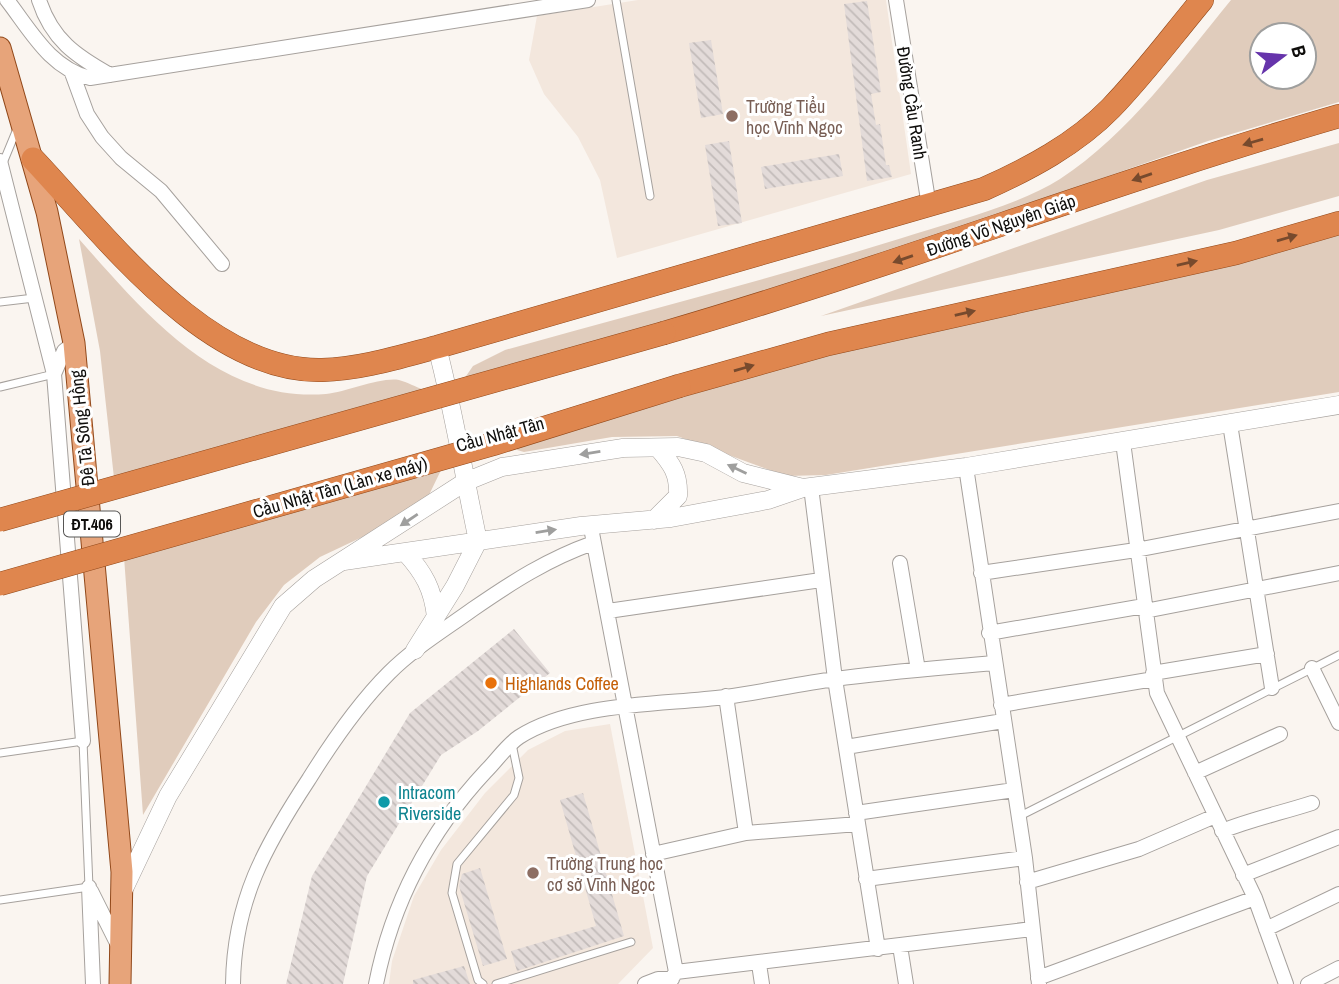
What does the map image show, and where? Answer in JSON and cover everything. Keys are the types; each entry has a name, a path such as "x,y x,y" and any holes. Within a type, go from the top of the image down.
{"highway":[{"path":"33,159 150,282 203,330 242,353 283,367 321,370 356,366 437,347 984,189 1018,174 1088,129 1111,108 1202,0"},
{"name":"Đường Võ Nguyên Giáp","path":"664,333 809,291 1206,155 1339,115"},
{"path":"679,386 828,344 1236,253 1339,223"},
{"path":"0,512 473,377 664,333"},
{"path":"0,520 664,333"},
{"name":"Cầu Nhật Tân","path":"0,576 491,436 679,386"},
{"name":"Cầu Nhật Tân (Làn xe máy)","path":"0,584 493,443 679,386"}],"main road":[{"name":"Đê Tả Sông Hồng","path":"0,48 47,212 74,343 111,735 122,894 118,979"}],"street":[{"path":"7,0 54,61 72,73 90,78 588,0"},
{"path":"39,0 45,17 72,54 110,75"},
{"name":"Đường Cầu Ranh","path":"896,0 929,206"},
{"path":"72,73 88,114 102,137 121,158 161,191 222,264"},
{"path":"1,164 54,374 83,741"},
{"path":"54,374 64,351 74,343"},
{"path":"415,650 478,541 458,453 456,417 437,347"},
{"path":"344,561 478,541 592,534 768,500 807,487 966,467 1339,405"},
{"path":"456,417 502,467"},
{"path":"1230,424 1272,688"},
{"path":"1123,442 1157,693 1255,898 1286,984"},
{"path":"122,894 168,796 284,606 314,579 465,482 502,467 623,449 678,447 706,453 743,472 807,487"},
{"path":"654,520 678,496 679,481 674,466 657,448"},
{"path":"966,467 993,663 1025,858 1039,981 1255,898"},
{"path":"807,487 878,949"},
{"path":"981,573 1136,550 1339,511"},
{"path":"592,534 653,854 672,979"},
{"path":"233,984 233,953 245,901 268,842 332,741 388,674 415,650 507,584 592,534"},
{"path":"405,552 424,573 434,595 436,617"},
{"path":"900,562 918,670"},
{"path":"989,633 1144,609 1339,573"},
{"path":"608,611 821,580"},
{"path":"1000,705 1267,654"},
{"path":"376,984 398,906 431,841 464,795 517,738 559,719 624,707 726,696 835,679 993,663"},
{"path":"1312,668 1339,723"},
{"path":"726,696 746,833"},
{"path":"846,747 1003,721"},
{"path":"1195,774 1280,734"},
{"path":"653,854 746,833 857,819 1014,790"},
{"path":"1222,831 1267,813 1279,814 1312,803"},
{"path":"1027,882 1139,849 1215,816"},
{"path":"1242,875 1339,837"},
{"path":"866,879 1025,858"},
{"path":"89,887 119,947"},
{"path":"89,887 93,984"},
{"path":"1266,929 1339,894"},
{"path":"645,984 658,979 759,964 1032,929"},
{"path":"900,946 906,984"},
{"path":"759,964 762,984"},
{"path":"1308,984 1339,968"}],"lane":[{"path":"616,0 650,197"},
{"path":"1,164 21,118"},
{"path":"0,302 35,298"},
{"path":"0,387 54,374"},
{"path":"1018,817 1339,655"},
{"path":"0,752 83,741 89,887 0,900"},
{"path":"483,984 478,980 453,893 457,864 514,795 519,779 512,744"},
{"path":"496,984 631,942"}],"shaded area":[{"name":"Trường Tiểu học Vĩnh Ngọc","path":"638,0 886,0 911,174 617,258 600,180 578,137 544,94 529,60 537,16"},
{"path":"1231,0 1339,0 1339,102 1208,141 815,279 464,379 473,366 505,350 853,253 983,213 1043,189 1109,141 1173,72"},
{"path":"1339,143 1339,196 1219,230 821,316 1207,180"},
{"path":"1339,235 1339,392 826,475 786,476 677,436 612,437 524,452 517,450 518,446 832,353 1235,264"},
{"path":"79,239 130,295 186,347 218,368 251,384 287,393 326,394 399,380 424,390 114,478 100,351"},
{"path":"443,466 428,497 375,531 320,557 284,585 256,622 143,815 124,557"},
{"name":"Trường Trung học cơ sở Vĩnh Ngọc","path":"610,724 653,948 618,984 389,984 392,961 414,896 441,850 485,793 528,750 565,731"}],"building":[{"path":"867,1 881,92 871,94 876,125 880,124 886,165 889,165 892,177 867,181 844,4"},
{"path":"711,40 723,114 701,118 689,43"},
{"path":"729,141 742,223 718,226 705,145"},
{"path":"839,154 843,176 765,189 761,167"},
{"name":"Intracom Riverside","path":"514,629 550,673 478,731 441,755 367,876 343,984 286,984 312,876 410,713"},
{"path":"583,793 624,936 517,971 511,951 596,926 560,800"},
{"path":"480,868 507,959 483,966 459,886 462,874"},
{"path":"464,966 470,984 413,984 413,980"}],"place":[{"name":"Trường Tiểu học Vĩnh Ngọc","path":"732,116"},
{"name":"Highlands Coffee","path":"491,683"},
{"name":"Intracom Riverside","path":"384,802"},
{"name":"Trường Trung học cơ sở Vĩnh Ngọc","path":"533,873"}]}
